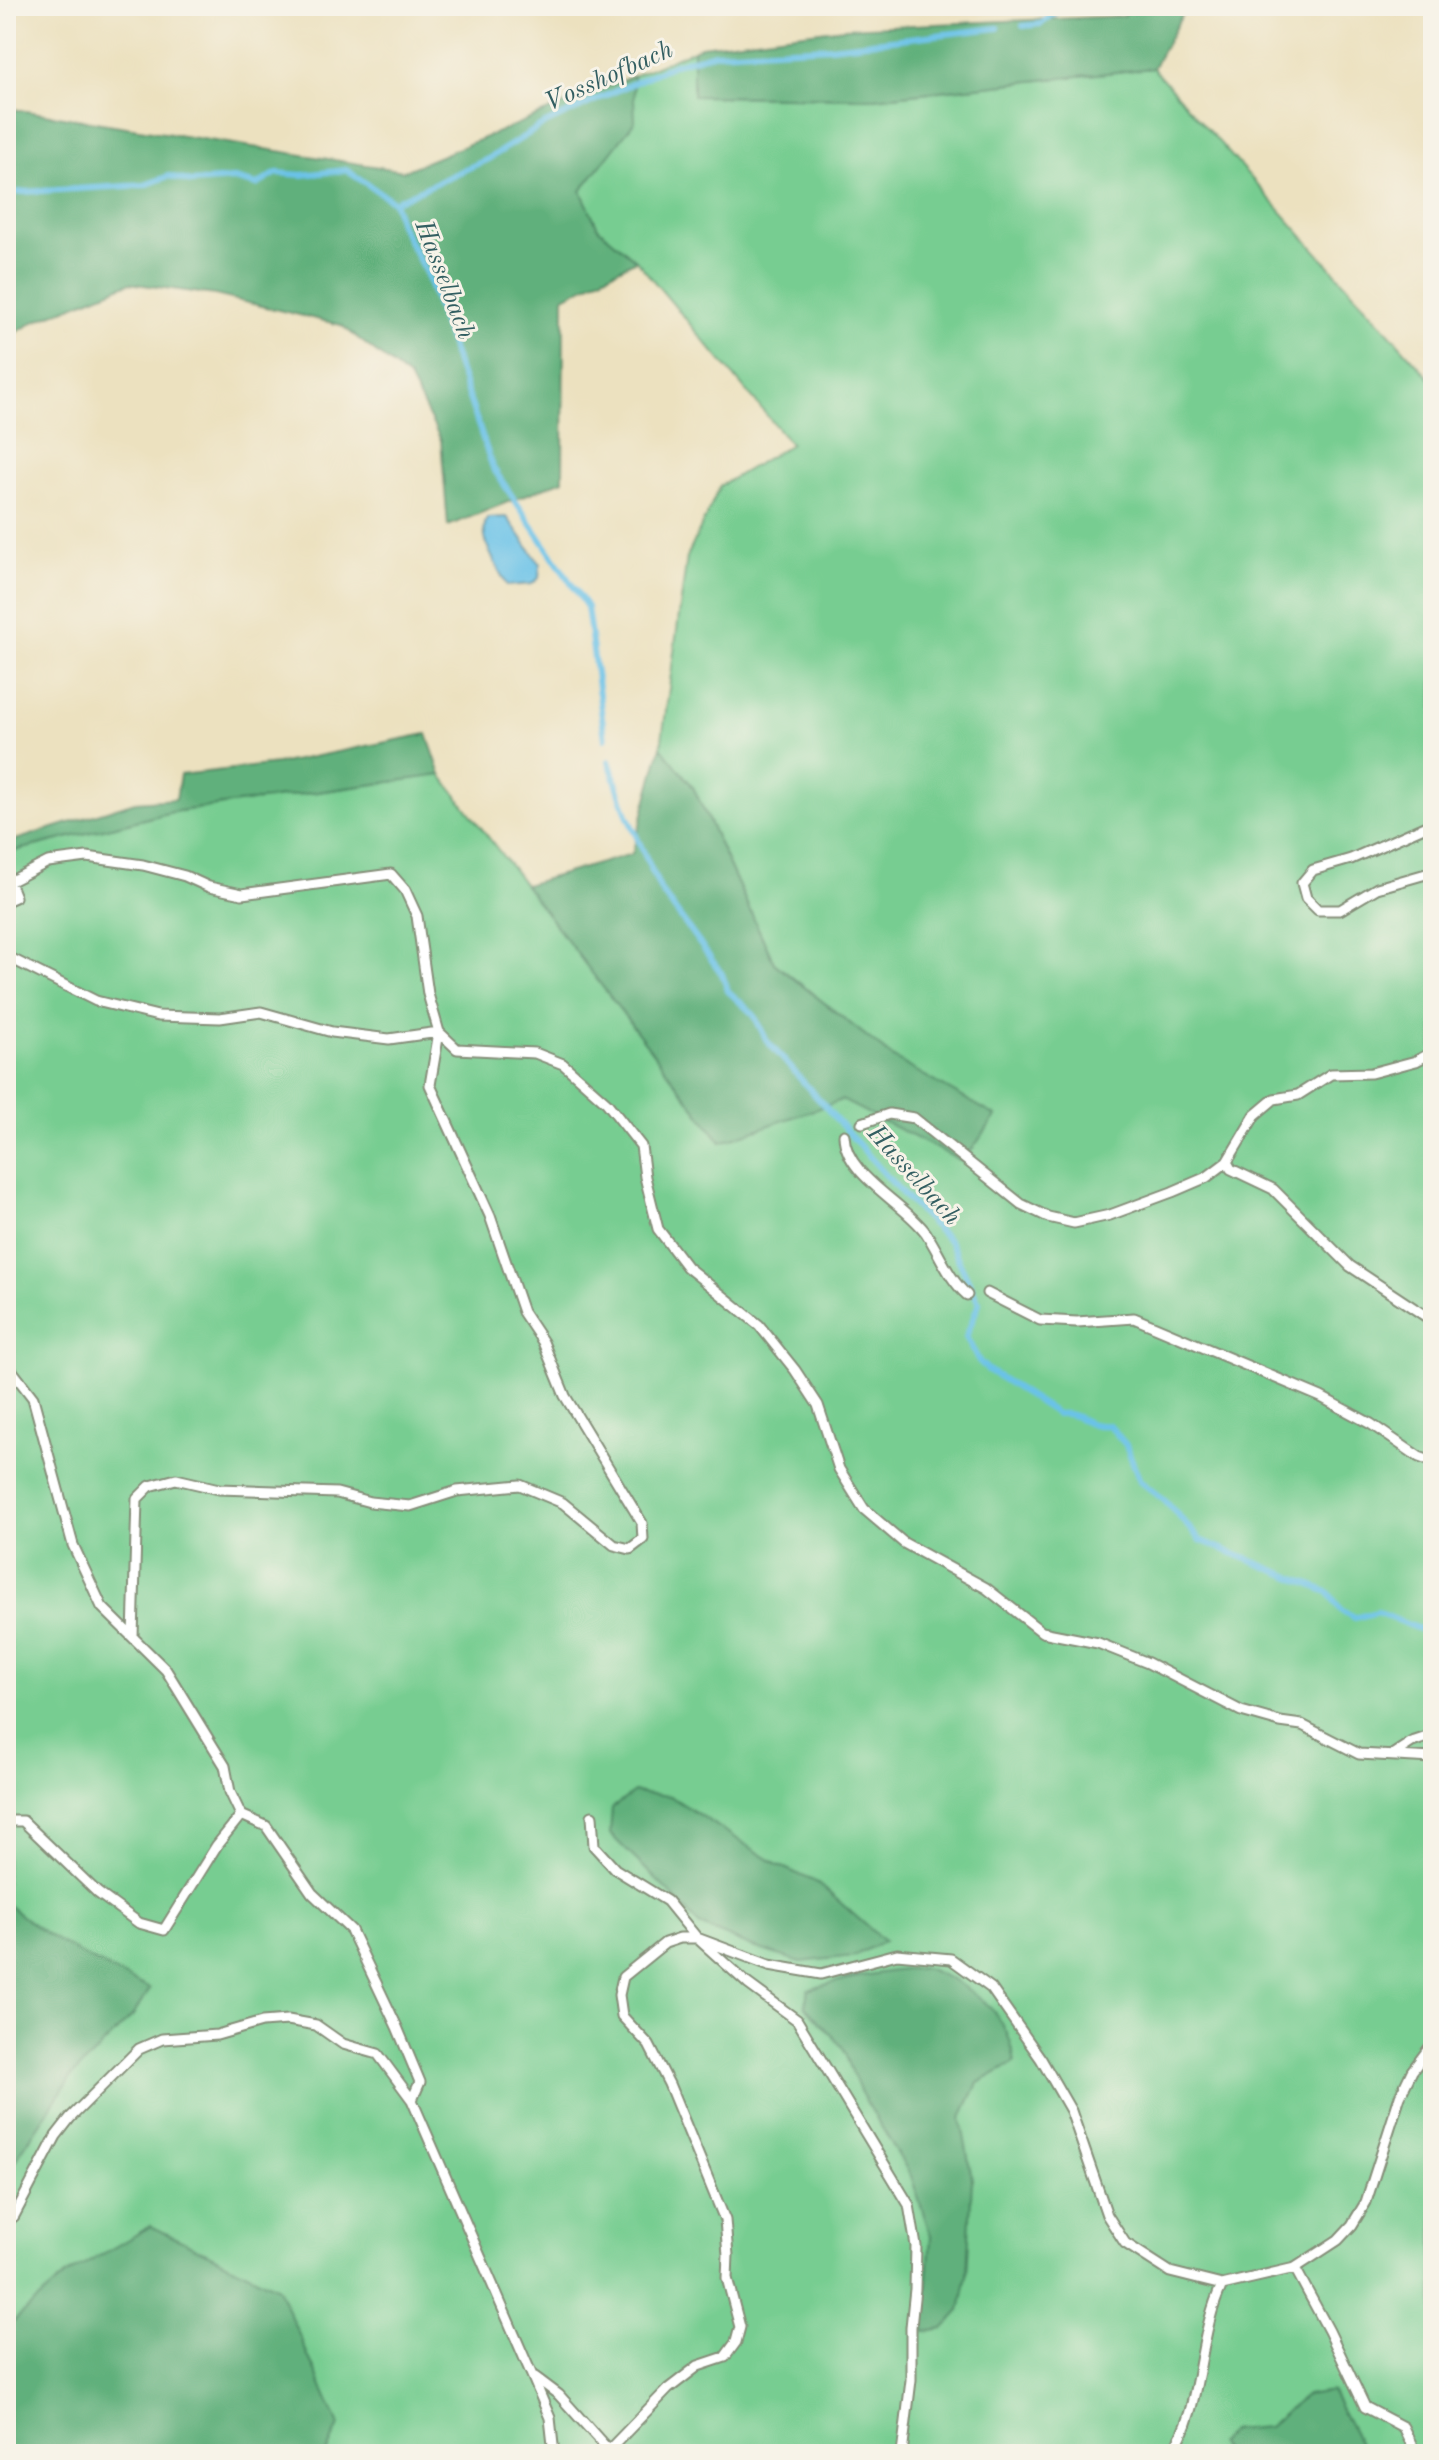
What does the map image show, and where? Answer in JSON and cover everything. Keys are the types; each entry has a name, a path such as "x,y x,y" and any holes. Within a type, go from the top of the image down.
{"lane":[{"path":"1433,823 1351,859 1313,870 1302,883 1306,898 1318,910 1340,910 1377,888 1433,872"},
{"path":"6,901 15,897 9,882 48,862 87,857 143,865 185,876 209,887 242,894 391,874 405,890 417,916 428,994 439,1032 430,1085 490,1216 523,1312 543,1342 565,1396 642,1523 643,1539 630,1549 614,1545 563,1503 520,1485 457,1491 410,1506 370,1502 337,1493 219,1489 176,1479 150,1486 137,1499 133,1637"},
{"path":"6,956 96,1001 158,1016 220,1018 261,1012 332,1032 389,1039 439,1032"},
{"path":"439,1032 457,1049 535,1053 563,1064 607,1103 641,1146 658,1229 687,1267 759,1325 795,1370 818,1405 839,1469 864,1509 904,1543 986,1588 1042,1632 1098,1643 1148,1663 1241,1711 1302,1725 1359,1754 1433,1758"},
{"path":"862,1123 889,1114 914,1118 1021,1204 1048,1217 1074,1223 1110,1215 1207,1177 1227,1162 1255,1115 1274,1099 1298,1095 1331,1074 1371,1073 1416,1061 1433,1052"},
{"path":"844,1135 851,1161 924,1231 955,1285 967,1295"},
{"path":"1227,1162 1231,1169 1273,1189 1350,1266 1433,1321"},
{"path":"987,1293 1040,1320 1077,1322 1134,1318 1308,1391 1371,1424 1419,1457 1433,1462"},
{"path":"6,1363 33,1398 73,1545 102,1607 166,1670 225,1766 230,1792 241,1815 266,1826 312,1893 351,1930 420,2082 412,2100"},
{"path":"1392,1755 1412,1742 1433,1735"},
{"path":"6,1821 23,1821 98,1893 139,1923 164,1930 217,1845 241,1815"},
{"path":"592,1816 594,1846 615,1869 667,1901 697,1938 748,1984 797,2020 909,2205 916,2246 915,2289 911,2380 902,2454"},
{"path":"532,2375 559,2395 609,2453 668,2389 698,2366 725,2357 736,2342 740,2327 727,2278 725,2220 669,2084 649,2045 622,2016 619,1995 623,1977 665,1943 680,1938 697,1938 769,1965 821,1974 897,1954 951,1959 991,1988 1041,2059 1071,2111 1107,2215 1125,2243 1170,2272 1222,2285 1295,2268 1338,2240 1352,2225 1366,2202 1400,2096 1412,2071 1433,2043"},
{"path":"6,2222 14,2216 56,2136 139,2049 162,2039 217,2035 262,2022 288,2020 316,2025 343,2044 378,2054 412,2100 550,2418 554,2454"},
{"path":"1295,2268 1365,2407 1403,2427 1416,2454"},
{"path":"1170,2454 1186,2425 1210,2312 1222,2285"}],"green space":[{"path":"1129,6 1187,6 1153,68 874,98 693,96 693,50 701,46 844,28 1124,16"},
{"path":"693,50 694,96 874,98 1153,68 1433,382 1433,2454 6,2454 6,853 172,812 441,775 721,1142 842,1099 963,1161 996,1116 895,1059 774,963 693,787 661,747 687,557 720,486 791,444 636,260 598,228 581,191 634,121 633,76"},
{"path":"633,76 635,121 581,191 598,228 636,260 564,297 563,480 448,526 441,440 409,378 341,325 215,295 129,283 36,321 6,338 6,108 404,171"},
{"path":"427,734 441,775 172,812 6,853 6,843 135,802 176,799 180,775 277,764"},
{"path":"661,747 693,787 774,963 895,1059 996,1116 963,1162 842,1100 721,1142 525,885 632,854"},
{"path":"634,1792 670,1796 778,1865 818,1883 884,1941 854,1956 800,1962 699,1925 610,1834 612,1808"},
{"path":"6,1903 57,1940 150,1989 133,2015 71,2077 6,2174"},
{"path":"925,1968 958,1983 985,2002 1005,2028 1015,2063 978,2083 961,2119 972,2179 967,2276 960,2311 944,2328 924,2331 931,2236 911,2176 860,2091 842,2046 805,2006 808,1990 866,1975"},
{"path":"151,2226 278,2288 339,2425 326,2454 6,2454 6,2328 65,2276"},
{"path":"1331,2391 1365,2454 1228,2454 1218,2444 1232,2430 1268,2427 1306,2395"}],"water":[{"path":"507,517 540,564 539,578 532,584 507,586 490,552 485,535 487,518"}],"waterway":[{"name":"Vosshofbach","path":"1023,26 1041,24 1064,6"},
{"name":"Vosshofbach","path":"394,202 488,159 541,126 675,64 715,53 830,47 998,28"},
{"name":"Hasselbach","path":"6,193 145,185 169,176 191,182 234,179 257,185 277,173 302,175 346,170 394,202 400,224 426,273 493,468 587,607 605,739"},
{"name":"Hasselbach","path":"609,761 627,815 661,891 722,974 728,991 754,1015 767,1041 907,1199 950,1242 979,1303 966,1337 979,1361 1057,1414 1109,1425 1126,1445 1140,1481 1165,1501 1200,1540 1328,1592 1341,1610 1354,1618 1377,1612 1433,1635"}]}
